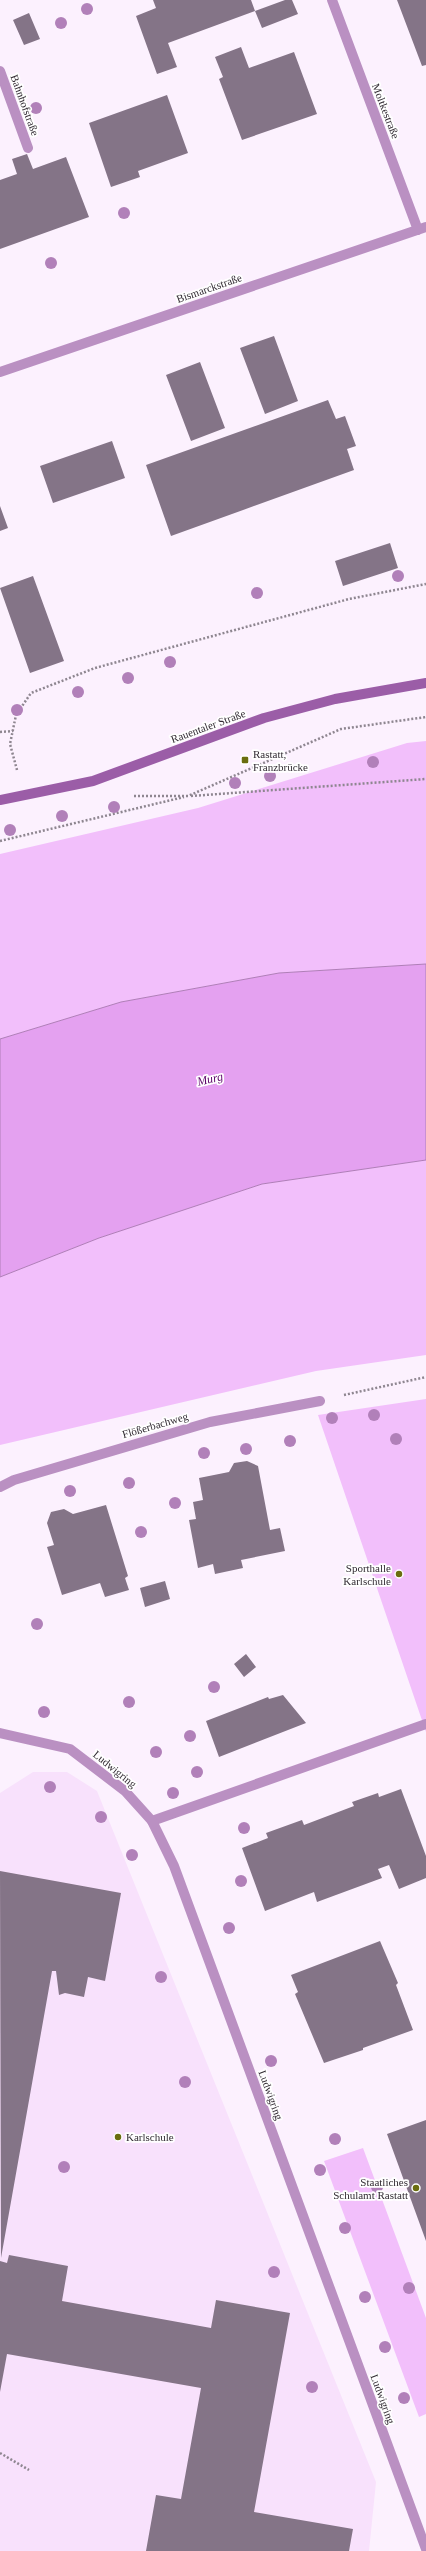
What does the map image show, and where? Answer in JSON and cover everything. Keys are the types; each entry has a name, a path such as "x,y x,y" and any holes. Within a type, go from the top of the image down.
{"street":[{"name":"Moltkestraße","path":"332,0 422,228"},
{"name":"Bahnhofstraße","path":"0,71 28,148"},
{"name":"Bismarckstraße","path":"0,372 422,228"},
{"name":"Rauentaler Straße","path":"0,800 93,781 264,718 335,699 426,683"},
{"name":"Flößerbachweg","path":"0,1487 14,1480 210,1422 320,1401"},
{"path":"152,1822 426,1724"},
{"name":"Ludwigring","path":"0,1733 70,1748 126,1791 152,1822 174,1866 426,2549"}],"path":[{"path":"24,796 10,744 16,715 31,693 95,668 349,599 426,584"},
{"path":"188,796 341,729 426,717"},
{"path":"0,732 13,731"},
{"path":"0,841 188,796 426,779"},
{"path":"320,1401 426,1377"},
{"path":"0,2453 29,2470"}],"shaded area":[{"path":"426,741 426,964 279,973 121,1002 0,1039 0,854 198,808 407,743"},
{"path":"426,1160 426,1355 316,1371 0,1445 0,1277 99,1238 262,1184"},
{"name":"Sporthalle Karlschule","path":"426,1399 426,1732 318,1415"},
{"name":"Karlschule","path":"33,1772 67,1772 97,1791 376,2482 369,2551 0,2551 0,1793"},
{"path":"363,2148 426,2318 426,2414 419,2417 324,2161"}],"water":[{"name":"Murg","path":"426,964 426,1160 262,1184 99,1238 0,1277 0,1039 121,1002 279,973"}],"building":[{"path":"153,0 251,0 255,11 168,43 177,67 157,74 136,16 156,8"},
{"path":"285,0 292,0 298,14 262,28 255,11"},
{"path":"397,0 426,0 426,65 422,66"},
{"path":"29,13 40,39 24,45 13,20"},
{"path":"241,47 249,68 294,52 317,114 242,140 219,79 223,77 215,57"},
{"path":"167,95 188,153 138,171 140,177 111,187 89,123"},
{"path":"27,154 33,169 66,157 89,217 0,249 0,180 17,174 12,159"},
{"path":"274,336 298,401 265,414 240,348"},
{"path":"200,362 225,428 191,441 166,375"},
{"path":"328,400 336,419 345,416 356,446 347,449 354,470 171,536 146,465"},
{"path":"112,441 125,478 53,503 40,466"},
{"path":"0,506 8,528 0,531"},
{"path":"390,543 398,568 343,586 335,561"},
{"path":"33,576 64,661 30,673 0,588"},
{"path":"247,1461 258,1466 270,1530 280,1528 285,1551 241,1560 243,1568 215,1574 213,1564 198,1568 189,1520 196,1519 193,1502 203,1500 199,1478 229,1472 234,1463"},
{"path":"106,1505 128,1576 125,1578 129,1590 105,1597 100,1583 62,1595 47,1547 54,1545 47,1523 51,1512 64,1509 73,1514"},
{"path":"165,1581 170,1599 145,1607 140,1588"},
{"path":"246,1654 256,1667 244,1677 234,1664"},
{"path":"283,1695 306,1723 219,1757 206,1721 268,1697 269,1699"},
{"path":"401,1789 426,1856 426,1878 399,1889 389,1865 378,1869 382,1878 317,1902 314,1892 265,1911 242,1848 268,1838 266,1833 302,1820 304,1825 354,1806 352,1802 378,1793 379,1797"},
{"path":"0,1871 121,1893 105,1981 88,1977 84,1997 65,1993 59,1995 56,1971 52,1971 1,2258"},
{"path":"380,1941 398,1983 396,1985 413,2030 363,2048 363,2050 324,2063 295,1994 298,1992 291,1975"},
{"name":"Staatliches Schulamt Rastatt","path":"426,2120 426,2241 387,2134"},
{"path":"9,2255 68,2266 62,2301 211,2328 216,2300 290,2313 254,2512 353,2529 349,2551 146,2551 156,2495 181,2499 201,2388 7,2354 0,2392 0,2261 7,2263"}],"place":[{"name":"Rastatt, Franzbrücke","path":"245,760"},
{"name":"Sporthalle Karlschule","path":"399,1574"},
{"name":"Karlschule","path":"118,2137"},
{"name":"Staatliches Schulamt Rastatt","path":"416,2188"}]}
